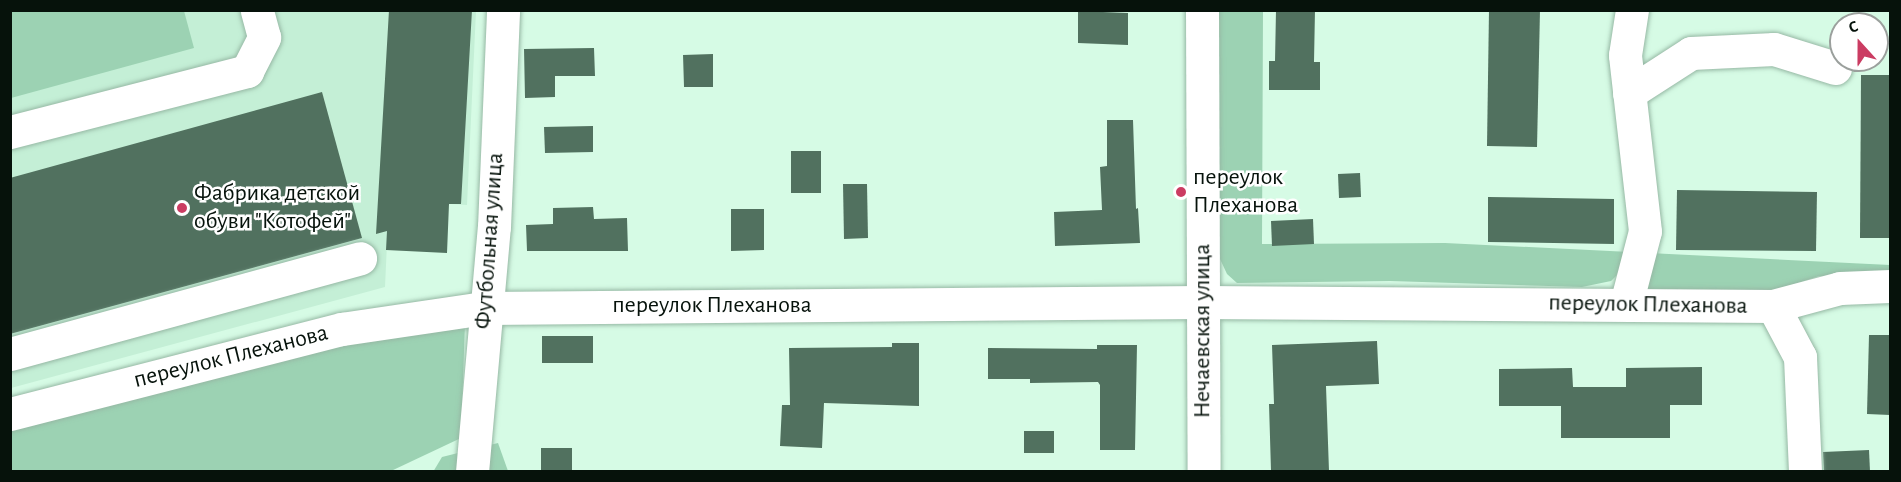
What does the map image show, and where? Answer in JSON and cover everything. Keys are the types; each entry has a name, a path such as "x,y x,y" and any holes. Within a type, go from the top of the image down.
{"street":[{"path":"10,132 247,71 264,37 257,10"},
{"name":"Футбольная улица","path":"472,471 494,227 503,10"},
{"name":"Нечаевская улица","path":"1202,10 1204,471"},
{"path":"1626,304 1644,231 1625,55 1632,10"},
{"path":"1629,93 1691,53 1774,49 1829,66"},
{"path":"10,354 360,258"},
{"name":"переулок Плеханова","path":"10,414 342,329 485,308 1202,302 1773,306 1840,288 1890,286"},
{"path":"1773,306 1800,357 1805,471"}],"shaded area":[{"path":"11,10 184,11 194,48 11,98"},
{"path":"11,11 476,11 467,205 389,200 385,287 11,388"},
{"path":"1219,11 1263,11 1262,244 1445,243 1630,252 1616,276 1611,281 1582,287 1390,281 1237,283 1227,274 1220,259"},
{"path":"1649,253 1890,265 1890,275 1819,276 1777,290 1645,290"},
{"path":"465,323 461,438 391,471 11,472 11,427 339,343"},
{"path":"498,443 508,471 433,472 442,457"}],"building":[{"path":"389,10 472,10 461,204 449,204 447,253 386,250 387,231 376,234"},
{"path":"1276,10 1315,10 1314,62 1320,62 1320,90 1269,90 1269,61 1275,61"},
{"path":"1489,10 1540,10 1537,147 1487,146"},
{"path":"1078,11 1128,13 1128,45 1078,43"},
{"path":"594,48 595,76 555,76 555,97 525,98 524,49"},
{"path":"713,54 713,87 684,87 683,55"},
{"path":"1861,75 1890,75 1890,238 1860,238"},
{"name":"Фабрика детской обуви \"Котофей\"","path":"322,92 362,238 10,334 10,178"},
{"path":"1107,120 1133,120 1136,209 1138,208 1140,243 1055,246 1054,212 1102,210 1100,167 1107,166"},
{"path":"593,126 593,152 545,153 544,127"},
{"path":"791,151 821,151 821,193 791,193"},
{"path":"1360,173 1361,197 1339,198 1338,174"},
{"path":"843,184 867,184 868,238 844,239"},
{"path":"1677,190 1817,192 1816,251 1676,250"},
{"path":"1488,197 1614,199 1614,244 1488,242"},
{"path":"593,207 594,219 627,218 628,251 527,251 526,225 553,224 553,208"},
{"path":"731,209 764,209 764,250 731,251"},
{"path":"1313,219 1314,244 1272,246 1271,221"},
{"path":"1869,335 1890,335 1890,415 1867,414"},
{"path":"542,336 593,336 593,363 542,363"},
{"path":"1377,341 1379,384 1326,386 1329,471 1271,471 1269,404 1274,404 1272,345"},
{"path":"892,343 919,343 919,406 824,403 822,448 780,446 782,405 790,405 789,348 892,347"},
{"path":"1097,345 1137,345 1135,450 1100,450 1100,385 1098,382 1030,383 1030,379 988,379 988,348 1097,349"},
{"path":"1702,367 1702,405 1670,405 1670,438 1561,438 1561,406 1499,406 1499,369 1572,368 1573,387 1626,387 1626,368"},
{"path":"1024,431 1054,431 1054,453 1024,453"},
{"path":"541,448 572,448 572,471 541,471"},
{"path":"1869,450 1870,471 1824,471 1823,452"}],"place":[{"name":"переулок Плеханова","path":"1181,192"},
{"name":"Фабрика детской обуви \"Котофей\"","path":"182,208"}]}
